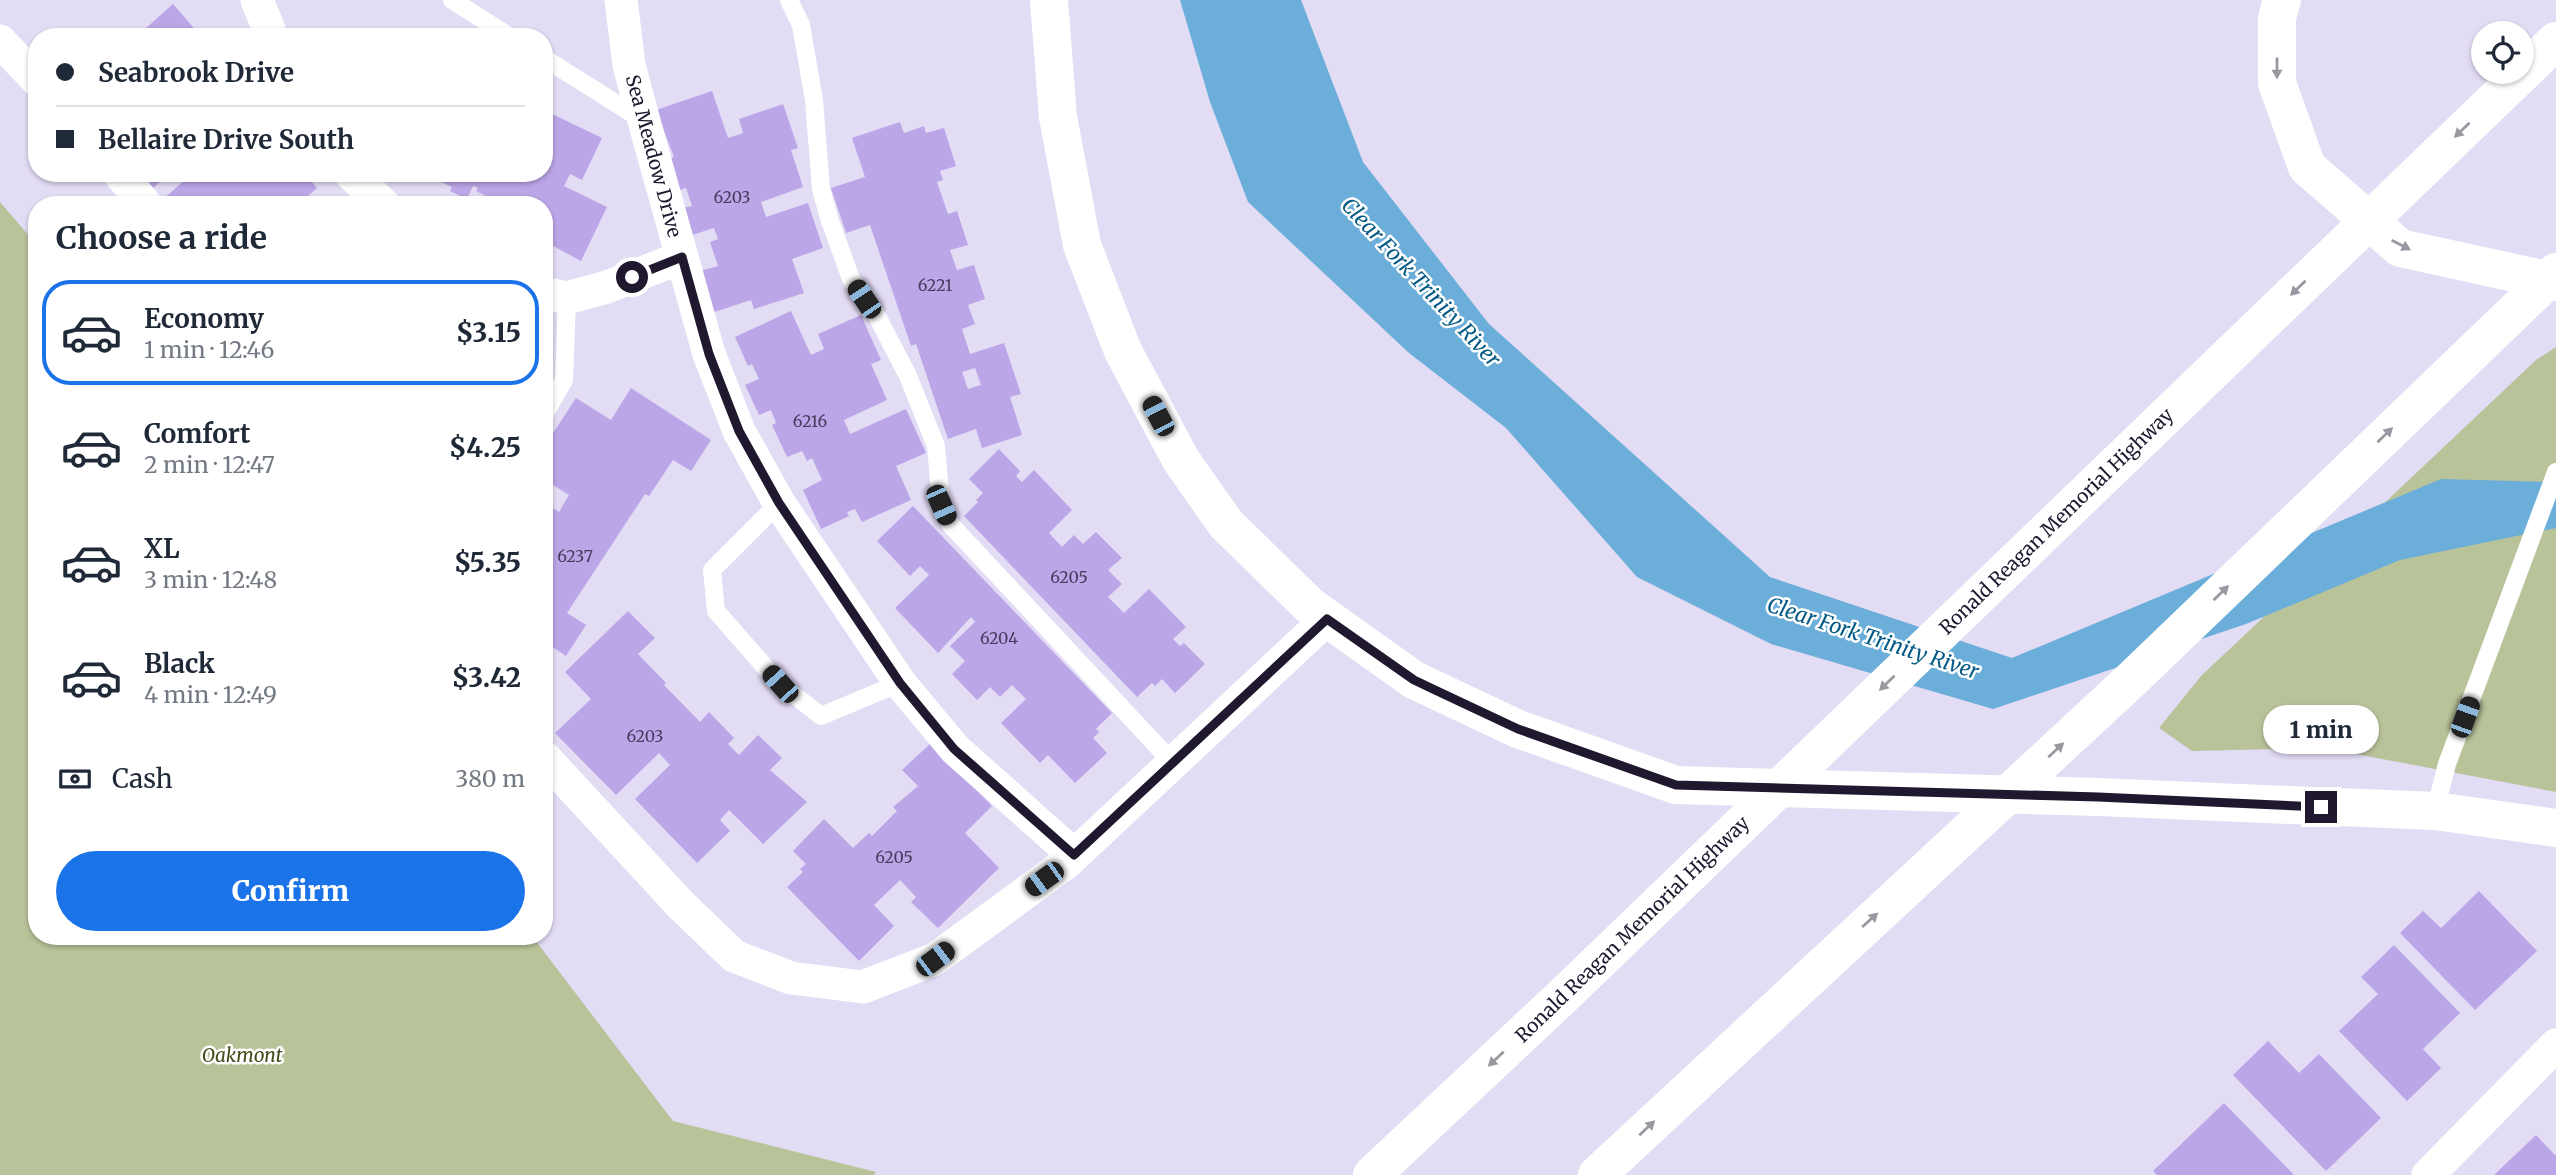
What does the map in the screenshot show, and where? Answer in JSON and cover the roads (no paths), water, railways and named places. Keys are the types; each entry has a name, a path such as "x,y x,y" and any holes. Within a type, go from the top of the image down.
{"main road":[{"path":"1049,0 1058,117 1082,245 1124,351 1181,460 1226,524 1310,606 1425,685 1518,729 1676,785 2098,797 2435,811 2554,827"},
{"path":"2282,0 2277,18 2277,83 2307,167 2400,248 2556,282"},
{"name":"Ronald Reagan Memorial Highway","path":"1372,1175 1564,995 2556,40"},
{"path":"1597,1175 2119,691 2556,272"}],"street":[{"name":"Sea Meadow Drive","path":"621,0 629,65 644,121 709,354 734,419 779,503 900,683 954,749 1074,855"},
{"path":"0,41 28,71"},
{"path":"127,182 139,196"},
{"path":"360,182 375,196"},
{"path":"556,295 607,287 682,257"},
{"path":"553,767 671,894 734,956 791,978 863,987 935,959 1074,855 1327,619"},
{"path":"2428,1175 2556,1045"}],"lane":[{"path":"452,0 496,28"},
{"path":"789,0 801,24 814,100 821,188 830,221 851,279 878,318 908,376 936,446 941,505 950,524 1173,763"},
{"path":"553,64 644,121"},
{"path":"553,399 564,380 556,295"},
{"path":"2435,811 2447,764 2556,472"},
{"path":"779,503 712,570 716,611 780,684 821,716 900,683"}],"water":[{"name":"Clear Fork Trinity River","path":"1180,0 1301,0 1363,162 1489,324 1770,577 2012,658 2441,479 2556,482 2556,528 2400,560 2246,624 1993,709 1771,644 1637,577 1506,428 1409,353 1248,202 1210,102"}],"park label":[{"name":"Oakmont","path":"242,1055"}]}
